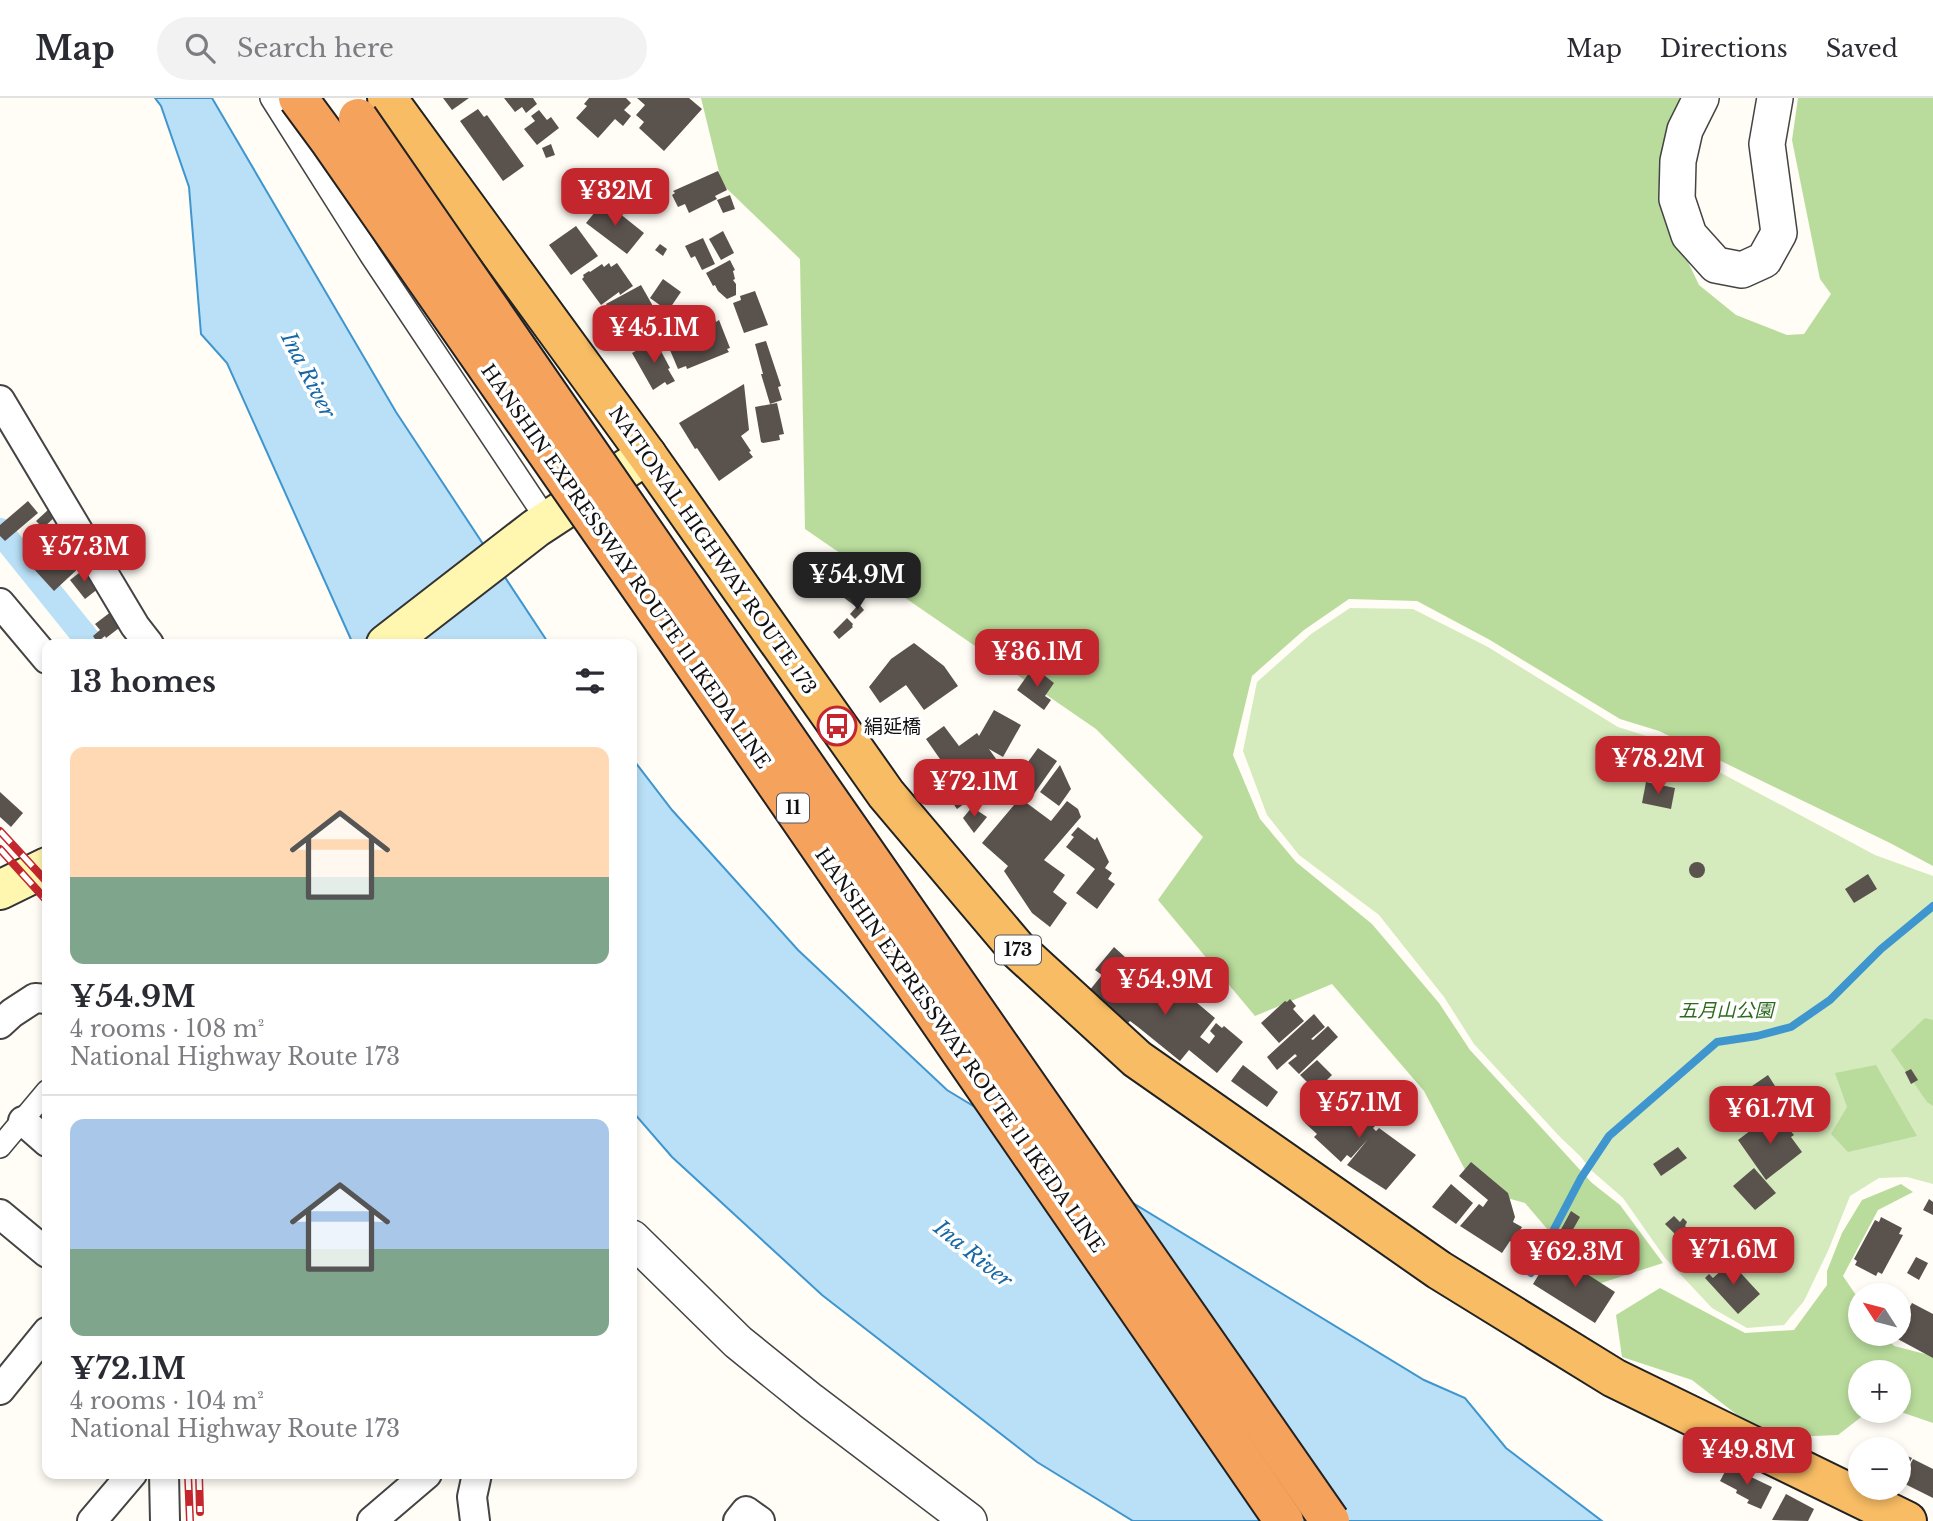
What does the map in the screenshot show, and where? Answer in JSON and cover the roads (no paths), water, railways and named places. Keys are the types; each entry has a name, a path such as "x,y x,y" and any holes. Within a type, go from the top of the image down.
{"highway":[{"name":"HANSHIN EXPRESSWAY ROUTE 11 IKEDA LINE","path":"298,98 667,625 1284,1521"},
{"name":"HANSHIN EXPRESSWAY ROUTE 11 IKEDA LINE","path":"372,108 538,382 1330,1521"},
{"name":"NATIONAL HIGHWAY ROUTE 173","path":"372,108 647,455 886,794 1017,949 1137,1059 1439,1270 1614,1378 1907,1521"}],"main road":[{"path":"392,639 538,518 647,455"},
{"path":"0,890 42,869"},
{"path":"0,909 42,890"}],"street":[{"path":"271,98 538,518"},
{"path":"1701,98 1685,130 1678,161 1677,199 1689,235 1716,265 1742,270 1764,260 1779,233 1767,144 1775,98"},
{"path":"0,400 145,639"},
{"path":"0,603 42,653"},
{"path":"0,1024 35,998 42,999"},
{"path":"0,1147 42,1097"},
{"path":"23,1121 42,1138"},
{"path":"0,1214 42,1250"},
{"path":"637,1243 738,1342 947,1515"},
{"path":"0,1390 42,1338"},
{"path":"92,1521 128,1479"},
{"path":"164,1479 165,1521"},
{"path":"372,1521 421,1479"},
{"path":"475,1521 472,1497 476,1479"},
{"path":"738,1521 746,1511 760,1521"}],"water":[{"name":"Ina River","path":"155,98 212,98 396,412 546,639 351,639 227,363 201,334 189,187 161,106"},
{"name":"Ina River","path":"637,764 672,810 798,950 947,1090 1424,1380 1465,1398 1506,1448 1602,1521 1133,1521 1037,1462 822,1295 672,1157 637,1117"}],"waterway":[{"path":"0,531 87,639"},
{"path":"1531,1273 1581,1178 1609,1136 1717,1042 1791,1027 1830,1000 1881,949 1933,906"}],"railway":[{"path":"0,831 42,877"},
{"path":"0,849 42,895"},
{"path":"188,1479 190,1521"},
{"path":"199,1479 200,1512"}],"place":[{"name":"絹延橋","path":"837,726"}],"park label":[{"name":"五月山公園","path":"1726,1010"}]}
